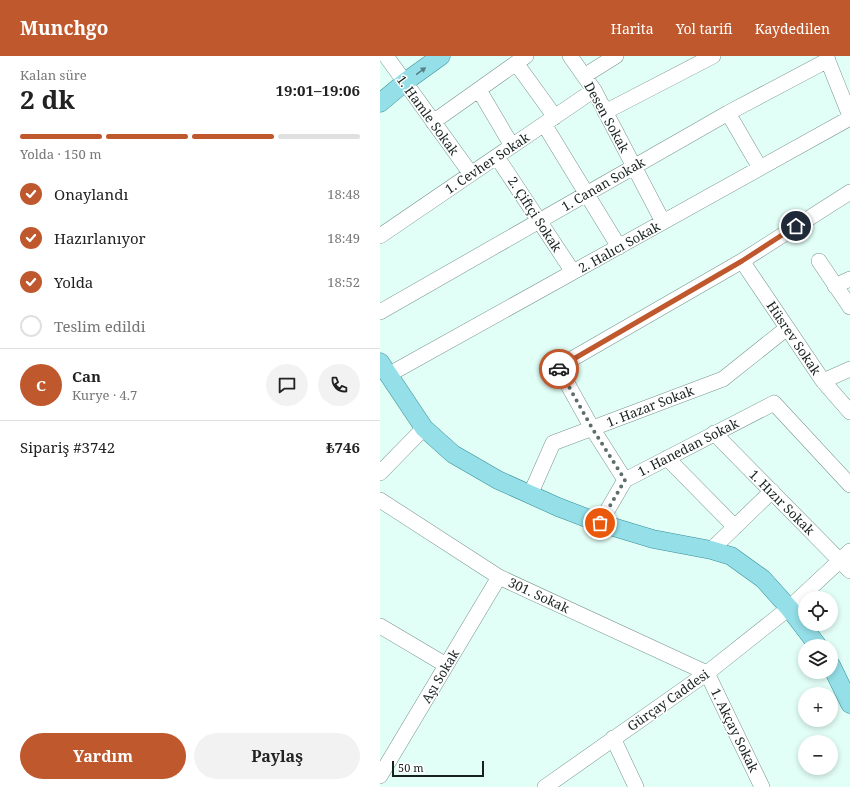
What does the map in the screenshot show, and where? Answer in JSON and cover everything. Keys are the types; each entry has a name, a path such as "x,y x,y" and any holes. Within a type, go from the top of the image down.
{"main road":[{"path":"380,103 405,82 441,56"},
{"path":"384,368 424,428 453,454 498,480 558,507 600,523 654,539 711,550 731,556 762,579 789,608 813,639"},
{"path":"838,678 848,696"}],"street":[{"name":"1. Hamle Sokak","path":"386,56 471,174"},
{"name":"Desen Sokak","path":"570,56 594,90 663,222"},
{"path":"584,76 616,56"},
{"path":"605,112 713,56"},
{"path":"827,58 850,117"},
{"name":"1. Canan Sokak","path":"380,312 586,193 827,58"},
{"path":"434,122 521,60 586,193 619,246"},
{"path":"479,90 512,146"},
{"name":"1. Cevher Sokak","path":"380,236 594,90"},
{"path":"728,113 760,168"},
{"name":"2. Halıcı Sokak","path":"384,368 573,272 850,117"},
{"name":"2. Çiftçi Sokak","path":"496,157 573,272"},
{"path":"625,480 592,428 558,368 742,261 850,192"},
{"name":"Hüsrev Sokak","path":"742,261 823,381 850,412"},
{"path":"819,261 850,307"},
{"path":"835,286 850,279"},
{"name":"1. Hazar Sokak","path":"530,494 554,443 723,379 787,328"},
{"path":"823,381 850,369"},
{"name":"1. Hanedan Sokak","path":"600,523 625,480 774,403 850,485"},
{"path":"380,473 424,428"},
{"name":"1. Hızır Sokak","path":"714,434 772,492 847,561"},
{"path":"667,458 735,526"},
{"path":"711,550 772,492"},
{"name":"301. Sokak","path":"380,500 499,577 707,673"},
{"name":"Gürçay Caddesi","path":"545,787 707,673 847,561"},
{"name":"Aşı Sokak","path":"380,776 384,759 446,665 499,577"},
{"path":"380,626 446,665"},
{"name":"1. Akçay Sokak","path":"707,673 762,787"},
{"path":"613,738 636,787"}],"way so far":[{"path":"559,369 592,428 625,480 600,523"}],"route":[{"path":"559,369 558,368 742,261 796,226"}]}
